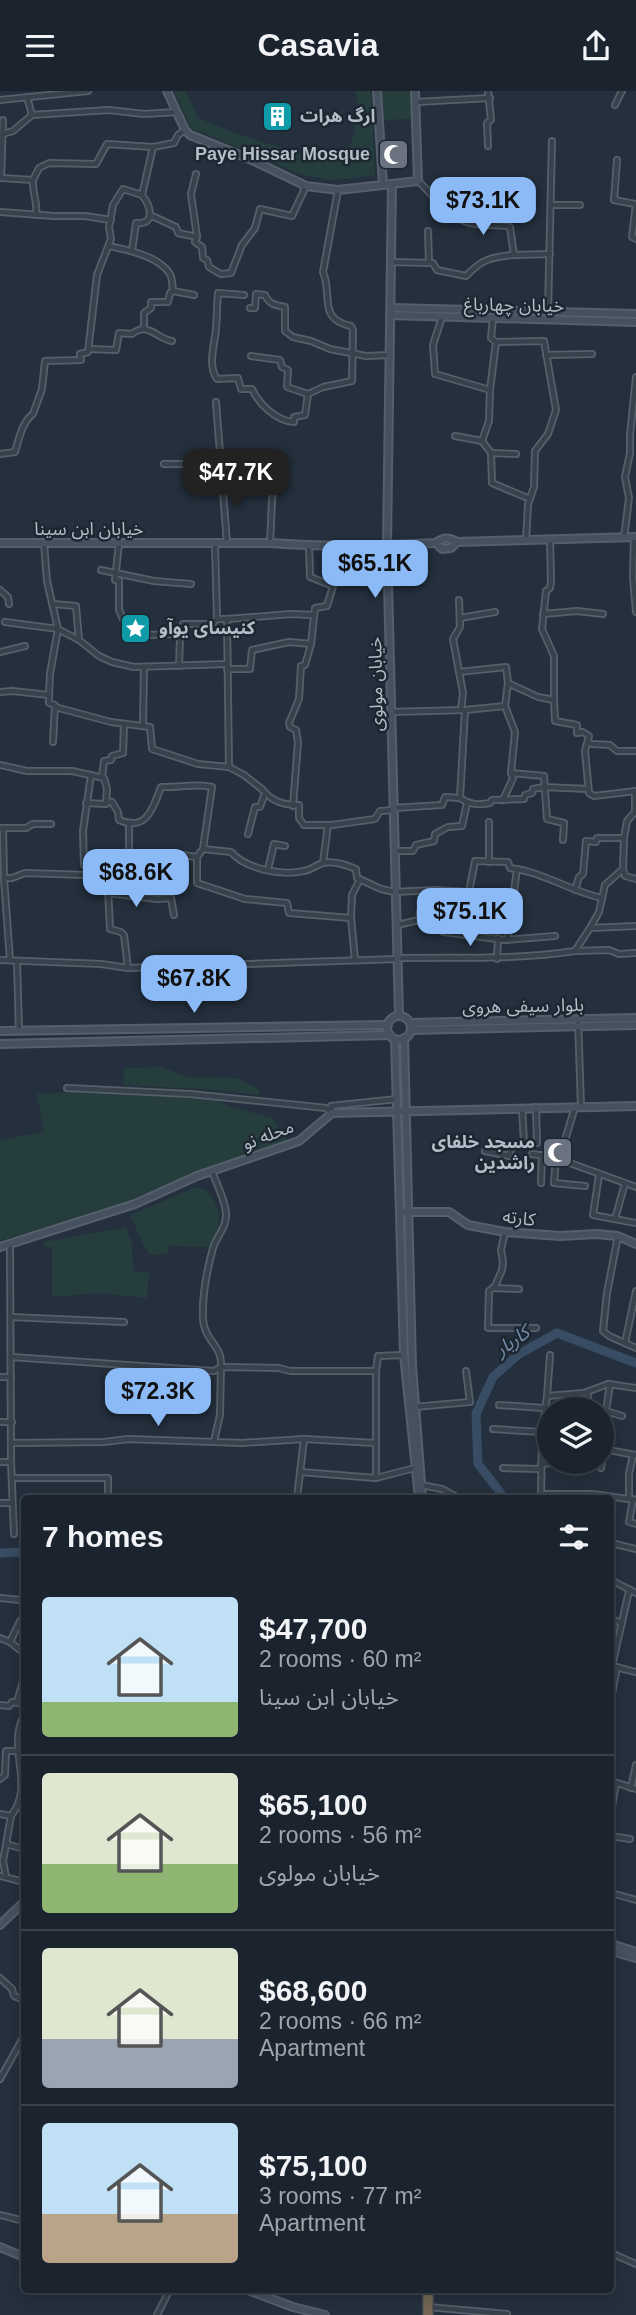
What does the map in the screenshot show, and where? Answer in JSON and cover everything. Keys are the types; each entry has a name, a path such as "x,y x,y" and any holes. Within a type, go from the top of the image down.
{"highway":[{"path":"428,2293 428,2311"}],"street":[{"path":"0,100 88,91"},
{"path":"167,91 185,130 190,135 306,186 338,190 418,181"},
{"path":"377,91 383,185"},
{"path":"415,91 418,181 442,208 458,218 471,224 510,226 514,255"},
{"path":"488,91 491,120 487,123 488,146"},
{"path":"615,105 622,91"},
{"path":"27,97 32,115"},
{"path":"416,102 490,98"},
{"path":"3,134 13,131 32,115 109,110 144,114 177,112"},
{"path":"3,120 0,179 33,180"},
{"path":"36,215 38,201 32,190 33,180 40,168 50,163 96,164 107,144 153,147 174,143 178,135 185,130"},
{"path":"548,312 552,141"},
{"path":"142,195 153,147"},
{"path":"617,160 615,201 635,204 632,237 636,239"},
{"path":"196,174 191,194 197,237 195,242 202,247 203,258 207,260 209,267 221,274 231,273 242,244 255,228 260,209 292,216 306,186"},
{"name":"خیابان مولوی","path":"392,184 387,545 399,1016"},
{"path":"0,454 15,452 42,389 45,362 81,361 80,354 88,352 97,275 111,239 109,227 113,205 123,189 142,195 149,203 150,215 147,221 143,224 136,223 132,251"},
{"path":"251,356 280,360 282,367 288,370 287,387 295,391 308,394 323,387 352,381 353,330 351,326 339,324 334,319 327,301 328,281 323,272 338,190"},
{"path":"551,205 580,205"},
{"path":"0,212 85,216 111,220"},
{"path":"150,215 176,227 178,233 197,237"},
{"path":"428,232 429,262"},
{"path":"109,246 132,251 159,264 170,273 173,291"},
{"path":"391,262 429,262 433,263 437,270 466,276 479,263 489,258 550,254"},
{"path":"173,291 194,295"},
{"path":"144,329 144,313 151,308 151,302 167,302 173,291"},
{"path":"243,295 218,293 212,356 216,379 238,378 241,389 252,389 263,405 286,422 294,422 294,417 305,415 308,394"},
{"path":"250,307 255,308 256,294 265,295 272,304 285,307 285,331 293,337 366,356 390,355"},
{"name":"خیابان چهارباغ","path":"391,312 636,314"},
{"name":"خیابان چهارباغ","path":"391,312 442,317 636,322"},
{"path":"442,317 433,345 435,374 490,390"},
{"path":"493,318 491,338 496,342 544,341 556,410 548,434 535,451 534,487 526,523 526,541"},
{"path":"89,349 116,350 119,333 132,334 135,330 144,329 159,335 162,340 172,341"},
{"path":"482,441 489,421 496,342"},
{"path":"546,355 592,355"},
{"path":"624,538 629,498 625,477 636,377"},
{"path":"216,402 227,543"},
{"path":"455,436 482,441 491,453 492,483 530,499"},
{"path":"491,453 516,454"},
{"path":"628,455 636,455"},
{"path":"163,464 210,464 211,477 222,477"},
{"path":"270,543 272,481 279,468"},
{"path":"635,537 633,577 636,612"},
{"name":"خیابان ابن سینا","path":"0,543 270,543 309,546 436,543 451,538 457,542 635,537"},
{"path":"550,539 551,581 550,588 546,590 542,629 554,656 555,721 577,726 577,733 583,732 589,736 585,751 589,775 587,789"},
{"path":"44,543 47,581 58,629 48,703 54,704 55,707 151,728 152,749 198,764 229,767 254,782 264,793 288,806 299,805 299,818 304,825 376,820 380,811 442,805 445,797 479,805 492,800 524,799 533,789 544,787 587,789 594,796 635,791 635,812 627,821 624,838 623,869 625,876 636,879"},
{"path":"119,543 115,580 119,580 119,610 128,630 146,635 180,634"},
{"path":"215,544 217,619"},
{"path":"293,806 298,742 296,730 290,727 289,723 299,699 301,666 305,665 311,644 315,608 327,606 333,586 310,577 309,546"},
{"path":"101,570 154,581 191,584"},
{"path":"0,590 8,597 9,604"},
{"path":"459,600 460,627 453,639 463,694 460,799"},
{"path":"53,604 76,606 79,640"},
{"path":"543,614 565,611 603,614"},
{"path":"460,618 495,612"},
{"path":"178,666 183,624 212,624 217,619 313,615"},
{"path":"227,619 229,767"},
{"path":"5,622 58,629 112,662 144,668 227,666 250,669 252,650 289,642 311,644"},
{"path":"0,652 26,646"},
{"path":"459,672 506,667 508,683 505,706 516,732 511,773 513,778 503,800"},
{"path":"143,725 144,668"},
{"path":"508,683 538,697 554,700"},
{"path":"0,692 49,695"},
{"path":"391,712 505,706"},
{"path":"53,742 55,707"},
{"path":"102,777 104,761 123,753 124,724"},
{"path":"588,742 610,745 617,751 636,751"},
{"path":"0,765 27,771 57,770 102,777 106,782 105,805 86,803"},
{"path":"511,773 544,776 547,819 564,823 563,841"},
{"path":"91,775 83,831 83,865 91,867 91,870"},
{"path":"106,801 112,802 119,820 128,824 139,823 145,820 153,807 161,787 177,788 186,784 212,787 203,849 197,857 197,883 245,899 287,904 289,913 351,918"},
{"path":"248,834 255,807 260,807 264,793"},
{"path":"394,851 414,851 416,845 434,841 435,834 441,829 462,826 467,803"},
{"path":"489,822 489,862"},
{"path":"10,960 1,828 51,824"},
{"path":"128,824 129,848"},
{"path":"323,863 328,825"},
{"path":"575,890 579,877 583,874 586,841 596,842 597,838 624,838"},
{"path":"268,869 274,844 285,846"},
{"path":"203,849 231,852 247,864 284,873 313,869 323,863 340,863 355,868 355,875 360,879 395,892 469,892 475,861 508,862 510,868 537,873 583,895 602,898"},
{"path":"168,853 197,857"},
{"path":"91,870 107,869 110,929 120,931 124,935 128,968"},
{"path":"507,940 516,902 513,899 517,869"},
{"path":"575,951 599,912 606,885 623,869"},
{"path":"4,878 25,873 87,876 91,870"},
{"path":"355,960 352,895 360,879"},
{"path":"107,894 171,898 174,915"},
{"path":"396,925 419,921 420,912 443,911 443,932 507,940 555,936"},
{"path":"590,928 636,926"},
{"path":"497,959 498,938"},
{"path":"0,960 128,968 397,958 497,959 608,950 619,954 636,953"},
{"path":"17,962 19,1031"},
{"path":"388,1025 393,1018 399,1016 407,1018 411,1026 404,1038 401,1110 412,1408 415,1468 419,1486"},
{"name":"بلوار سیفی هروی","path":"578,1023 636,1018"},
{"path":"578,1023 578,1106 558,1159 554,1183 584,1186"},
{"name":"بلوار سیفی هروی","path":"411,1026 578,1023 636,1025"},
{"path":"0,1031 388,1025"},
{"path":"388,1025 393,1037 397,1099 401,1110"},
{"path":"233,1028 233,1039"},
{"path":"52,1030 52,1043"},
{"path":"0,1044 404,1038"},
{"path":"67,1088 190,1094 326,1108 332,1113 636,1105"},
{"path":"332,1113 331,1106 397,1099"},
{"path":"536,1107 537,1143"},
{"path":"485,1151 509,1156 512,1146 524,1142 522,1108"},
{"name":"محله نو","path":"0,1247 135,1204 212,1171 299,1141 332,1113"},
{"path":"532,1154 558,1159 636,1187"},
{"path":"541,1183 542,1155"},
{"path":"212,1171 226,1212 224,1228 214,1246 203,1296 203,1322 210,1342 218,1346 222,1357 220,1415 214,1441"},
{"path":"600,1175 593,1215 636,1223"},
{"path":"615,1219 625,1183"},
{"path":"404,1212 404,1355 420,1495"},
{"name":"کارته","path":"404,1212 449,1212 468,1225 560,1236 618,1236 636,1244"},
{"path":"505,1231 501,1250 502,1270 495,1286 489,1291 488,1328 537,1328"},
{"path":"618,1236 603,1331 636,1348"},
{"path":"10,1243 13,1534"},
{"path":"492,1288 519,1289"},
{"path":"625,1343 636,1291"},
{"path":"11,1317 124,1322"},
{"path":"376,1478 378,1356 404,1355"},
{"path":"550,1355 547,1396 587,1392 610,1384 636,1388"},
{"path":"11,1357 214,1371 222,1367 279,1368 290,1371 376,1371"},
{"path":"412,1408 470,1402 466,1371"},
{"path":"0,1377 11,1377"},
{"path":"610,1384 606,1411 622,1416"},
{"path":"587,1392 588,1397"},
{"path":"499,1405 537,1408"},
{"path":"0,1422 12,1422"},
{"path":"493,1430 537,1432"},
{"path":"11,1443 104,1442 128,1439 242,1443 304,1439 376,1443"},
{"path":"298,1495 304,1439"},
{"path":"614,1451 634,1455 629,1474 633,1499 629,1522 636,1524"},
{"path":"0,1462 11,1462"},
{"path":"503,1468 537,1467"},
{"path":"300,1472 376,1478 415,1468"},
{"path":"540,1495 541,1474"},
{"path":"12,1478 108,1478 108,1495"},
{"path":"419,1486 442,1489 453,1495"},
{"path":"566,1495 600,1495"},
{"path":"614,1497 633,1499"},
{"path":"0,1503 12,1503"},
{"path":"614,1544 636,1549"},
{"path":"614,1582 636,1593"},
{"path":"614,1661 629,1591"},
{"path":"0,1598 21,1599"},
{"path":"614,1620 622,1623"},
{"path":"10,1642 20,1621"},
{"path":"0,1638 21,1651"},
{"path":"614,1666 636,1672"},
{"path":"17,1702 21,1688"},
{"path":"0,1705 21,1703"},
{"path":"21,1727 17,1742 21,1759"},
{"path":"0,1779 5,1775 6,1751 17,1751"},
{"path":"614,1782 634,1788 636,1765"},
{"path":"21,1790 18,1807 11,1815 3,1861 3,1876 21,1881"},
{"path":"0,1814 11,1815"},
{"path":"614,1836 630,1839"},
{"path":"6,1845 21,1848"},
{"path":"614,1894 636,1900"},
{"path":"2,1923 21,1905"},
{"path":"614,1945 636,1952"},
{"path":"614,1952 636,1958"},
{"path":"0,1978 12,1989 14,1996 21,1999"},
{"path":"0,2079 21,2041"},
{"path":"0,2215 21,2220"},
{"path":"0,2247 21,2256"},
{"path":"614,2254 636,2264"},
{"path":"157,2315 168,2293"},
{"path":"256,2293 325,2315"},
{"path":"428,2311 507,2314"}],"green space":[{"path":"174,91 186,91 198,118 234,132 297,151 334,153 348,149 353,136 357,105 355,91 371,91 375,176 332,180 302,175 191,128"},
{"path":"381,91 413,91 414,119 382,120"},
{"path":"161,1067 188,1077 237,1078 260,1090 259,1095 123,1085 124,1068"},
{"path":"67,1092 213,1099 231,1107 273,1118 287,1140 200,1170 120,1205 0,1241 0,1140 44,1132 37,1094"},
{"path":"196,1187 208,1193 216,1204 219,1226 213,1240 208,1247 169,1246 167,1254 152,1255 145,1248 130,1215"},
{"path":"126,1228 132,1244 133,1271 149,1273 147,1298 99,1293 52,1297 52,1248 44,1247 44,1242"}],"waterway":[{"name":"کاربار","path":"501,1495 478,1464 476,1414 493,1377 519,1354 557,1333 636,1363"},
{"name":"کاربار","path":"0,1553 21,1552"}],"place":[{"name":"ارگ هرات","path":"277,116"},
{"name":"Paye Hissar Mosque","path":"393,154"},
{"name":"کنیسای یوآو","path":"136,628"},
{"name":"مسجد خلفای راشدین","path":"558,1152"}]}
